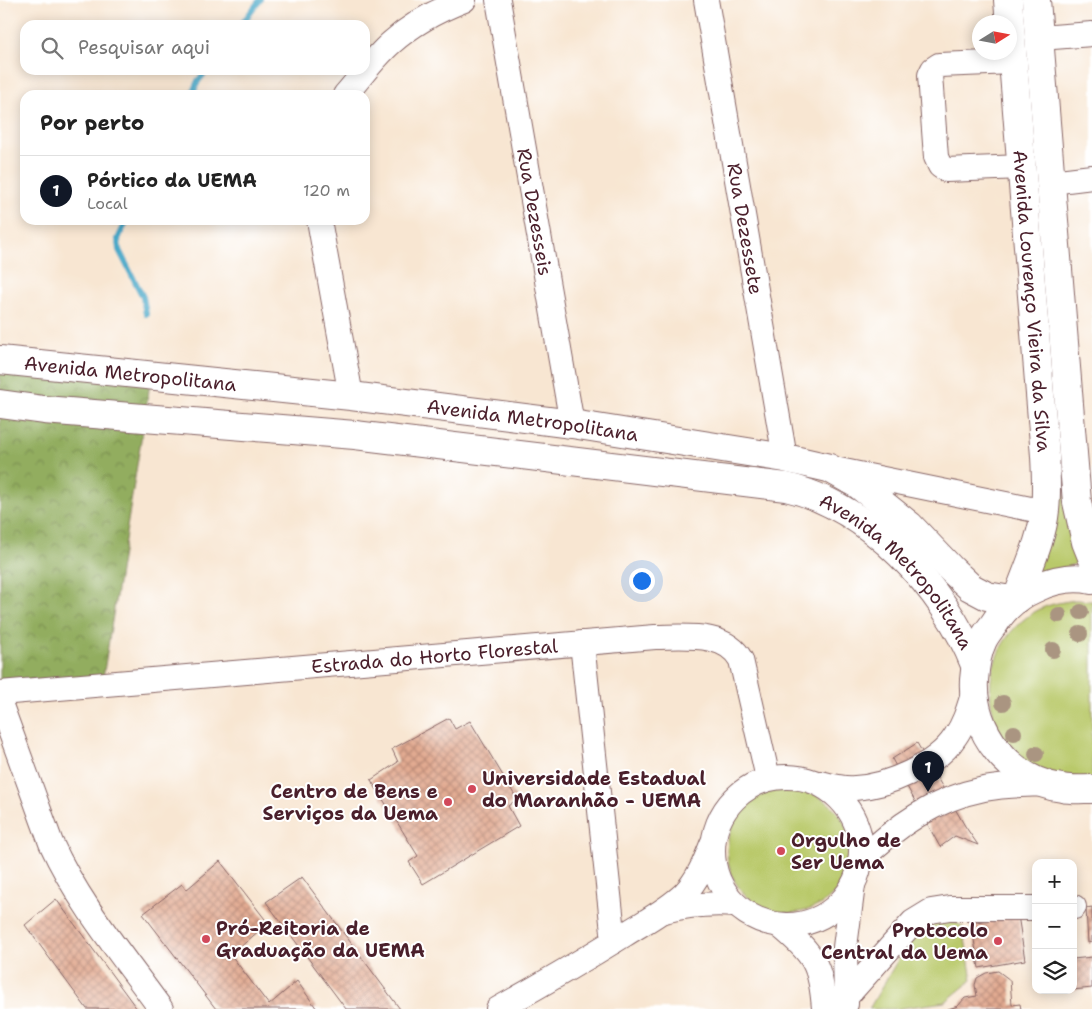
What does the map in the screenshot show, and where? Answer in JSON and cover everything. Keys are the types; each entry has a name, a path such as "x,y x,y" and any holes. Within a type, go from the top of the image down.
{"main road":[{"name":"Avenida Lourenço Vieira da Silva","path":"1008,0 1045,456 1045,512 1036,547 1017,598"},
{"name":"Avenida Lourenço Vieira da Silva","path":"1036,0 1077,502 1086,542 1092,557"},
{"name":"Avenida Metropolitana","path":"0,360 351,396 572,424 784,458 829,468 859,485 892,510 970,587 987,596 1005,599 1017,598"},
{"name":"Avenida Metropolitana","path":"0,404 44,410 355,436 801,490 833,504 886,541 947,612 968,646 980,719 985,733 997,751 1013,766 1029,777 1045,784 1068,789 1092,789"},
{"path":"974,678 983,640 996,620 1017,598 1047,583 1068,579 1092,580"}],"street":[{"path":"370,66 390,43 448,6 464,0"},
{"name":"Rua Dezesseis","path":"498,0 572,424"},
{"name":"Rua Dezessete","path":"706,0 784,458"},
{"path":"1040,38 1092,34"},
{"path":"1013,62 939,65 933,69 930,75 936,157 940,166 946,170 1022,167"},
{"path":"349,90 362,75"},
{"path":"1051,182 1092,177"},
{"path":"320,225 351,396"},
{"path":"829,468 1045,512"},
{"name":"Estrada do Horto Florestal","path":"0,693 582,644 681,637 714,640 733,648 741,660 768,778"},
{"path":"582,644 614,941"},
{"path":"498,1009 568,970 660,912 684,894 704,864 718,820 731,801 748,787 768,778 792,776 835,787 854,788 873,785 915,770 931,762 955,738 964,721 974,678"},
{"path":"0,703 61,866 85,905 162,1009"},
{"path":"816,782 836,795 851,814 860,837 860,861 854,884 844,947 846,1003"},
{"path":"860,861 901,824 927,809 983,789 1045,784"},
{"path":"712,842 714,865 721,887 736,905 756,919 780,926 803,924 824,916 841,902 854,884"},
{"path":"660,912 684,906 736,905"},
{"path":"846,1003 913,922 931,911 950,908 1032,908"},
{"path":"780,926 801,943 813,959 820,977 824,1009"}],"green space":[{"path":"153,365 102,684 0,691 0,371"},
{"path":"1057,461 1061,462 1068,526 1078,561 1075,564 1035,577"},
{"path":"1075,600 1092,601 1092,781 1042,772 1030,766 1000,733 994,719 991,697 994,666 1006,638 1028,616 1042,608"},
{"path":"789,789 813,794 833,807 846,827 851,851 846,875 833,895 813,908 789,913 765,908 745,895 732,875 727,851 732,827 745,807 765,794"},
{"path":"930,905 963,927 972,980 945,1002 895,1009 869,1009"}],"building":[{"name":"Centro de Bens e Serviços da Uema","path":"449,718 455,729 470,721 517,799 508,806 519,826 423,884 409,862 418,856 371,780 398,762 392,749"},
{"path":"917,743 978,845 955,836 940,847 892,759"},
{"name":"Pró-Reitoria de Graduação da UEMA","path":"220,861 268,923 231,955 269,1005 297,981 317,1009 216,1009 143,914 182,884 186,890"},
{"path":"302,877 400,1009 346,1009 266,902"},
{"path":"56,899 137,1009 87,1009 25,925"},
{"path":"1092,907 1092,942 1088,943 1086,908"},
{"name":"Protocolo Central da Uema","path":"1018,915 1025,960 979,968 971,923"},
{"path":"1092,957 1092,988 1077,990 1077,959"},
{"path":"998,971 1010,980 1012,1005 1020,1004 1021,1009 948,1009 958,1006 965,998 977,996 975,985 977,978 986,973"}],"waterway":[{"path":"245,20 260,0"},
{"path":"194,90 203,75"},
{"path":"125,225 118,239 119,250 143,297 146,314"}],"place":[{"name":"Universidade Estadual do Maranhão - UEMA","path":"472,789"},
{"name":"Pórtico da UEMA","path":"928,792"},
{"name":"Centro de Bens e Serviços da Uema","path":"448,802"},
{"name":"Orgulho de Ser Uema","path":"781,851"},
{"name":"Pró-Reitoria de Graduação da UEMA","path":"206,939"},
{"name":"Protocolo Central da Uema","path":"998,941"}]}
